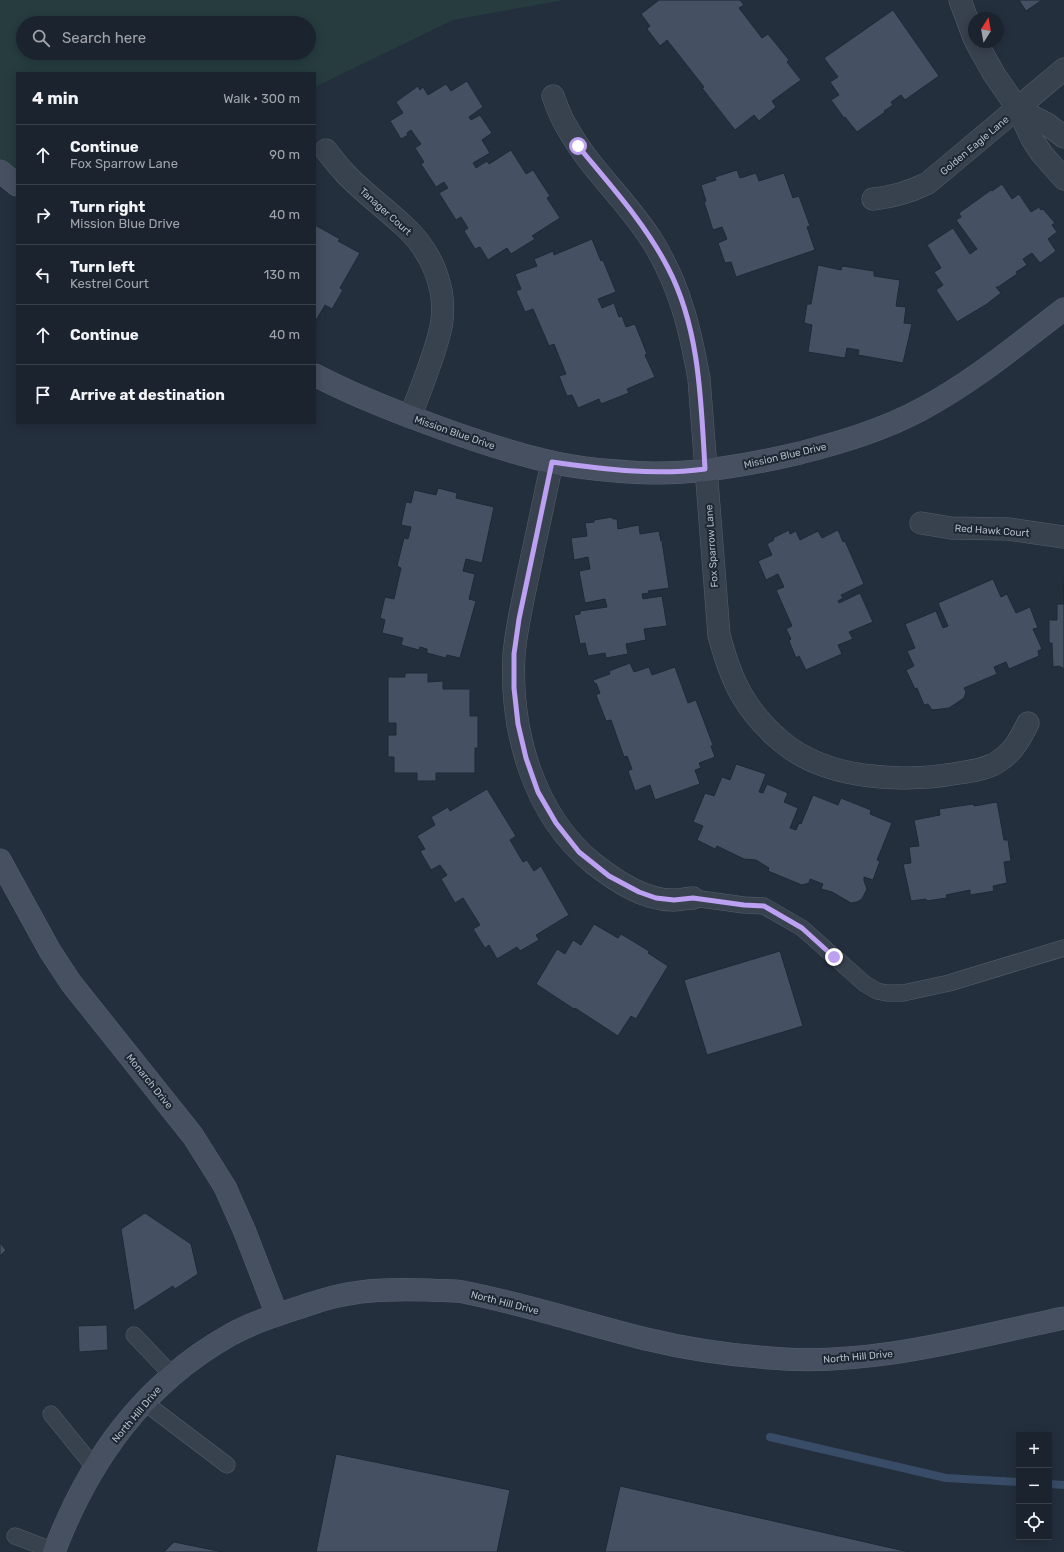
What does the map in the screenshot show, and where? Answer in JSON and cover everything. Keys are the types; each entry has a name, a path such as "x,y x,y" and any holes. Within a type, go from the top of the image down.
{"street":[{"path":"960,0 968,22"},
{"path":"979,48 994,74 1018,109 1032,139 1042,154 1064,179"},
{"name":"Golden Eagle Lane","path":"873,199 893,197 912,191 928,183 1064,69"},
{"name":"Fox Sparrow Lane","path":"553,96 565,124 578,146 631,211 651,239 669,269 682,302 692,340 699,379 719,635 733,680 746,704 763,724 783,743 806,758 836,769 868,776 904,778 941,776 980,769 999,762 1019,742 1028,723"},
{"path":"1018,109 1047,124 1064,137"},
{"name":"Tanager Court","path":"326,150 356,184 405,226 420,242 432,262 440,283 443,306 441,326 435,349 410,417"},
{"path":"0,171 16,184"},
{"name":"Mission Blue Drive","path":"316,376 410,417 500,448 552,462 599,469 651,473 680,472 758,463 835,444 882,428 923,409 977,375 1064,309"},
{"path":"552,462 519,619 514,654 514,688 518,724 526,758 538,792 556,823 579,852 609,876 639,892 656,898 674,900 693,898"},
{"name":"Red Hawk Court","path":"921,523 951,528 1008,529 1064,537"},
{"name":"Monarch Drive","path":"0,860 47,945 72,983 193,1136 225,1187 245,1232 277,1315"},
{"name":"North Hill Drive","path":"54,1551 63,1528 94,1467 144,1402 172,1375 190,1360 231,1334 252,1324 277,1315 337,1296 370,1291 403,1289 460,1292 519,1305 648,1340 710,1352 774,1359 836,1360 900,1353 1064,1318"}],"lane":[{"path":"693,898 744,905 764,906 802,928 865,984 877,991 886,993 903,993 949,983 1064,948"},
{"path":"134,1335 172,1375"},
{"path":"144,1402 227,1465"},
{"path":"51,1414 94,1467"},
{"path":"15,1536 54,1551"}],"green space":[{"path":"0,0 564,0 453,20 316,87 316,72 16,72 16,184 0,171"}],"building":[{"path":"659,0 740,0 744,5 739,8 762,38 768,34 789,60 787,62 801,80 772,101 776,107 759,121 754,115 735,130 667,40 660,46 647,29 650,26 641,14"},
{"path":"1019,0 1042,0 1026,11"},
{"path":"893,10 939,76 905,100 901,95 891,102 893,105 884,111 885,112 857,132 845,117 844,118 831,100 839,95 830,82 838,77 824,58"},
{"path":"467,81 483,107 469,117 471,120 480,115 492,133 482,140 490,153 473,163 476,168 487,161 489,164 511,150 526,174 533,170 550,196 547,198 560,218 532,236 535,239 511,254 507,248 488,260 480,247 475,249 464,231 468,228 461,217 456,220 439,193 448,188 444,182 436,187 421,164 424,162 415,148 421,144 411,130 407,133 408,135 401,139 390,121 403,113 396,102 418,86 420,90 423,87 428,95 446,84 451,91"},
{"path":"737,170 740,178 756,173 759,181 784,173 793,198 799,196 810,226 807,227 815,250 736,277 731,262 725,263 718,243 727,239 722,227 713,230 704,202 706,201 701,185 716,180 715,177"},
{"path":"1002,184 1012,199 1019,194 1031,212 1039,207 1041,210 1043,209 1055,223 1052,225 1057,232 1048,239 1056,251 1040,263 1032,253 1023,259 1027,265 1016,272 1017,274 996,287 1001,293 987,304 957,322 936,290 943,285 934,272 941,268 927,245 953,228 970,254 977,249 956,220 961,217 959,213"},
{"path":"316,226 340,239 338,241 360,253 340,288 343,290 332,309 325,305 316,320"},
{"path":"592,239 601,261 603,260 616,292 598,299 602,308 614,303 619,317 622,316 626,327 635,324 647,354 645,355 655,377 627,389 629,393 601,404 599,399 578,408 572,395 567,396 559,376 566,374 554,344 549,346 533,309 525,312 516,291 521,289 515,274 537,266 534,259 553,251 554,255"},
{"path":"818,265 841,270 842,266 874,271 874,276 900,280 896,306 906,307 904,323 912,324 903,363 858,355 859,350 847,348 845,358 808,352 812,325 804,323 807,304 811,304"},
{"path":"438,488 457,493 456,498 494,507 482,563 466,559 463,571 475,574 469,599 476,601 460,658 447,655 446,658 427,653 427,649 420,647 419,650 401,645 403,638 382,633 385,620 380,618 385,597 394,599 401,568 397,566 404,538 408,539 411,527 401,525 406,502 411,503 414,490 436,495"},
{"path":"612,517 613,519 617,519 618,529 639,525 640,534 659,531 662,541 669,588 648,591 649,593 642,594 643,599 662,596 667,626 644,629 646,640 626,644 628,654 606,658 605,653 588,656 585,643 580,644 574,615 580,614 580,611 607,607 605,599 585,603 579,571 590,569 588,557 574,560 571,538 587,536 585,523"},
{"path":"789,530 790,534 796,531 800,540 818,531 822,538 838,530 843,542 845,541 864,584 841,595 843,598 838,601 839,603 860,593 873,622 849,632 853,639 838,645 842,654 806,670 799,656 796,658 789,641 791,639 786,629 792,626 776,590 784,587 778,574 766,580 758,561 772,555 767,544 774,540 773,538"},
{"path":"1063,578 1064,578 1064,604"},
{"path":"993,579 1001,597 1007,594 1016,613 1030,607 1038,628 1033,629 1042,649 1038,651 1039,656 1009,669 1006,662 994,667 997,674 964,688 966,692 964,698 949,708 932,710 928,704 924,705 917,688 915,689 906,670 914,666 907,651 915,648 905,624 936,611 943,628 948,626 938,603"},
{"path":"1057,604 1064,604 1064,669 1059,666 1053,667 1052,643 1049,643 1049,620 1057,620"},
{"path":"630,663 634,672 649,667 652,675 675,667 688,703 696,700 713,745 711,746 715,757 699,763 701,768 695,770 700,784 655,800 650,785 635,791 628,771 632,769 627,756 624,757 611,720 606,721 596,695 600,693 596,683 595,684 593,680 610,674 609,671"},
{"path":"405,673 428,673 428,682 443,681 443,689 470,689 470,716 478,716 478,748 475,748 475,773 436,773 436,781 417,781 417,773 394,773 394,757 388,757 388,735 396,735 396,723 388,723 388,677 405,677"},
{"path":"736,764 766,774 759,792 763,793 767,784 788,793 784,802 798,808 790,828 796,830 799,823 801,824 813,795 838,805 841,798 871,810 870,814 892,823 877,860 880,861 873,880 864,877 867,889 862,899 851,903 832,892 821,889 823,884 810,879 809,883 802,885 768,871 769,868 756,860 744,859 717,846 715,849 697,840 703,826 693,822 705,793 714,796 722,777 730,780"},
{"path":"487,789 516,836 510,840 523,862 527,860 534,871 541,866 569,915 536,935 539,940 520,951 517,947 497,959 489,945 485,948 473,929 480,925 463,898 455,903 441,879 447,875 440,865 431,870 420,851 425,849 417,836 435,825 431,817 448,807 450,811"},
{"path":"997,802 1004,840 1008,840 1011,861 1004,862 1007,883 993,886 994,891 970,895 970,890 946,895 947,898 926,901 926,899 911,901 903,864 911,863 909,847 919,846 914,820 940,815 939,809 973,804 974,806"},
{"path":"594,924 618,938 621,934 649,951 648,953 668,966 636,1019 631,1016 618,1036 536,984 557,949 565,954 573,940 581,945"},
{"path":"780,951 803,1026 707,1055 684,980"},
{"path":"145,1213 191,1244 198,1274 175,1289 173,1286 134,1311 121,1229"},
{"path":"0,1243 6,1250 0,1256"},
{"path":"107,1325 108,1350 79,1352 78,1326"},
{"path":"336,1454 510,1490 497,1552 316,1552"},
{"path":"620,1486 909,1552 605,1552"},
{"path":"174,1542 223,1552 164,1552"}],"waterway":[{"path":"770,1437 946,1478 1016,1482"},
{"path":"1052,1484 1064,1485"}],"route":[{"path":"578,146 631,211 651,239 669,269 682,302 692,340 699,379 705,469 651,473 599,469 552,462 519,619 514,654 514,688 518,724 526,758 538,792 556,823 579,852 609,876 639,892 656,898 674,900 693,898 744,905 764,906 802,928 834,957"}]}
